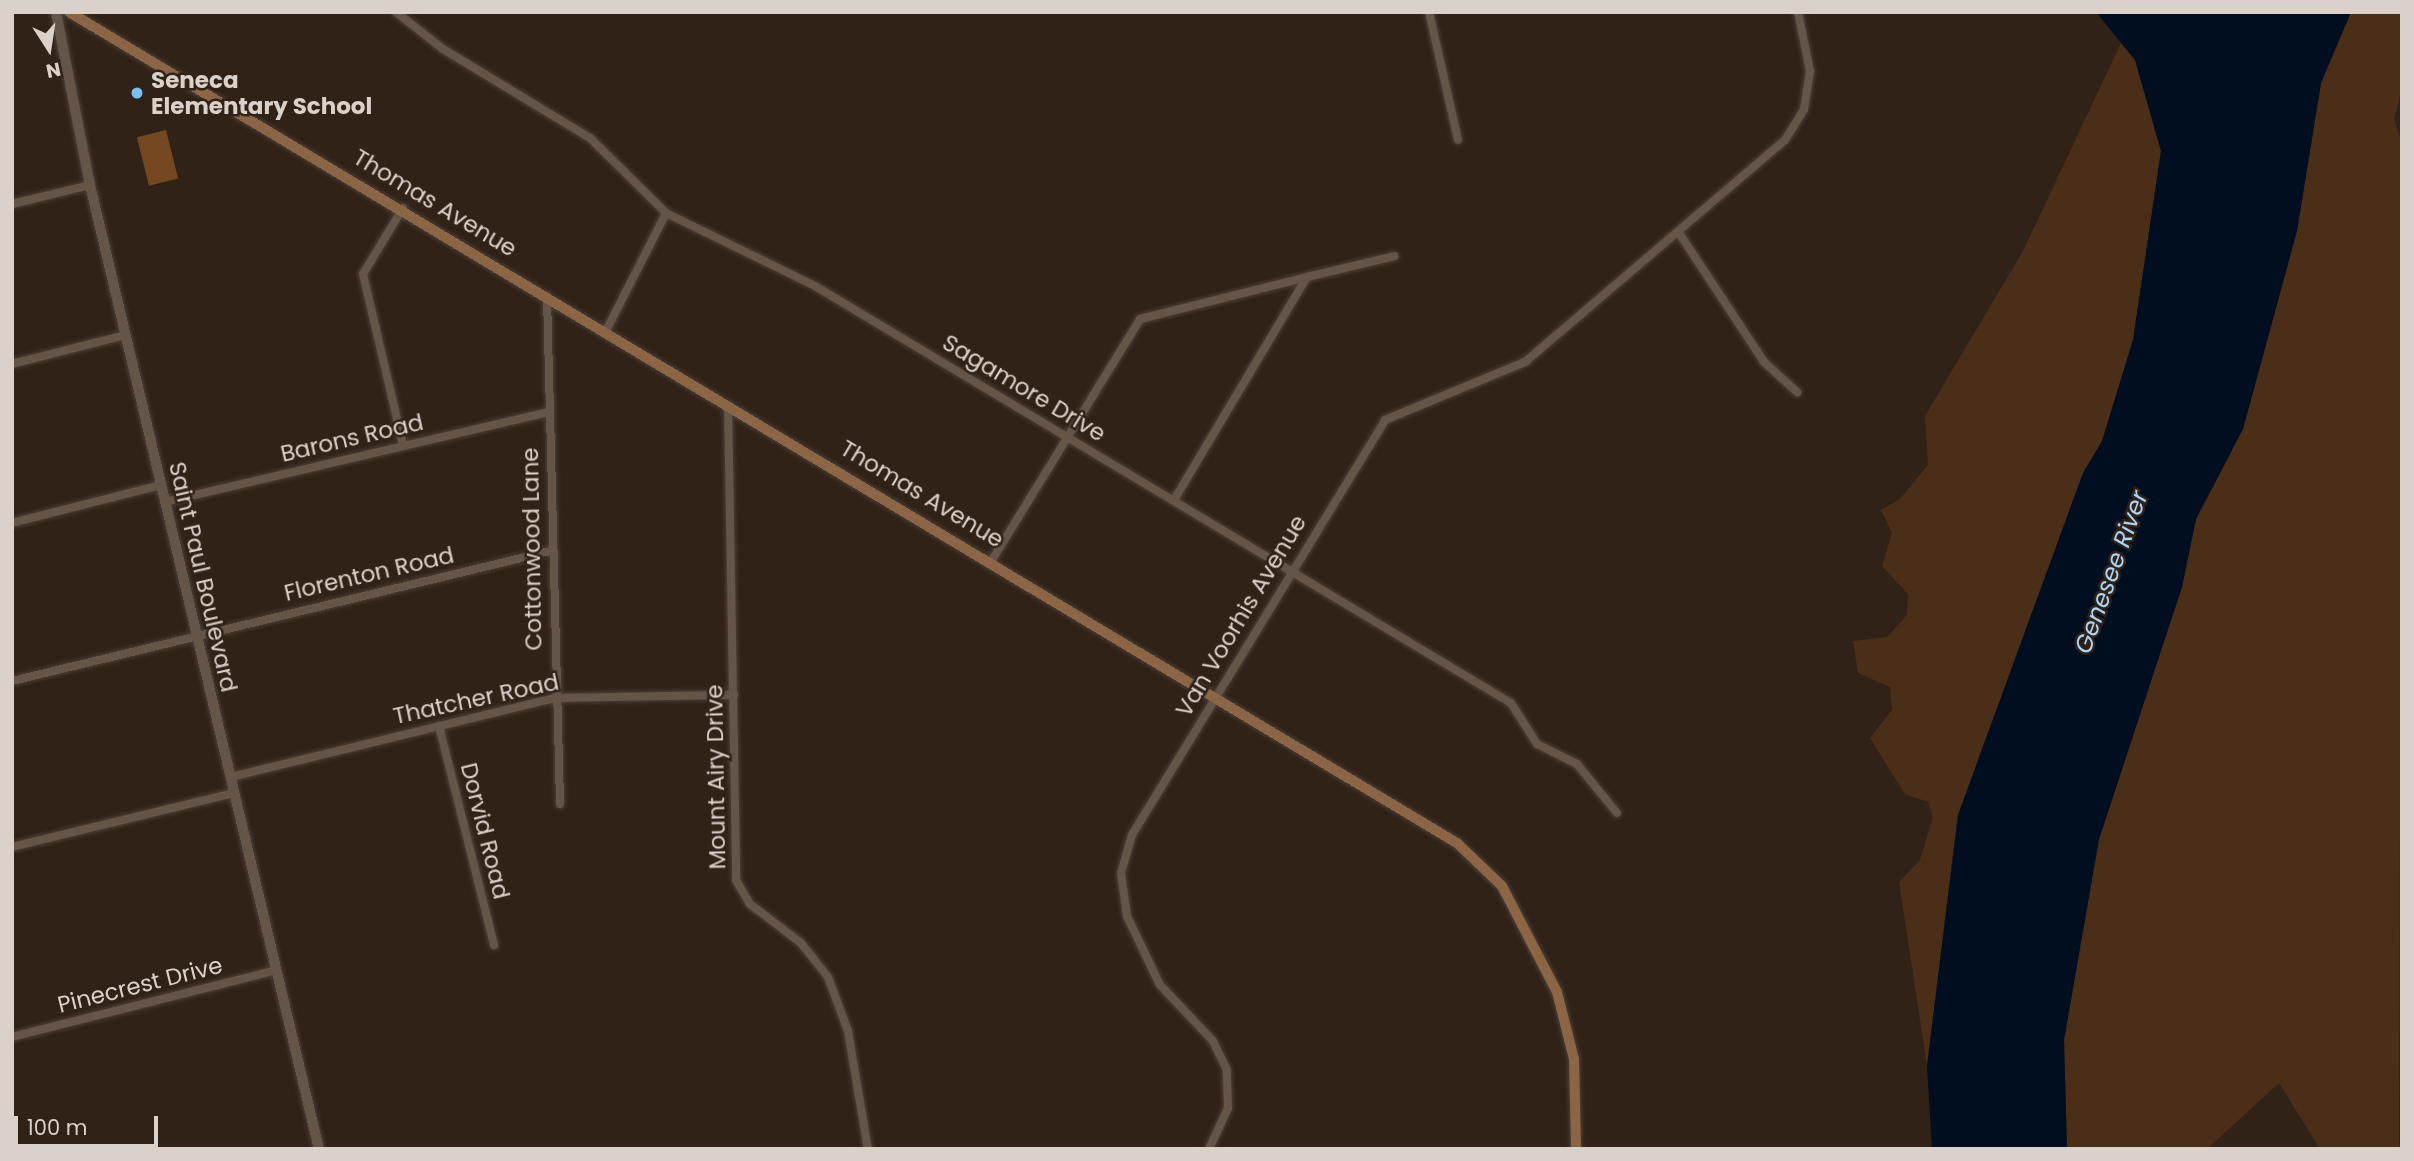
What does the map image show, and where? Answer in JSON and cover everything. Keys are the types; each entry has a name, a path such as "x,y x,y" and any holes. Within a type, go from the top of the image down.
{"main road":[{"name":"Thomas Avenue","path":"69,12 547,293 1435,828 1502,886 1540,951 1569,1028 1576,1149"}],"street":[{"name":"Saint Paul Boulevard","path":"56,12 90,185 319,1149"},
{"name":"Sagamore Drive","path":"396,12 443,49 590,138 666,213 815,286 1511,703 1537,744 1577,764 1617,813"},
{"path":"1430,12 1458,140"},
{"name":"Van Voorhis Avenue","path":"1209,1149 1228,1108 1227,1070 1213,1041 1155,977 1127,916 1121,873 1132,835 1291,570 1385,420 1525,362 1769,156 1796,124 1810,71 1798,12"},
{"path":"12,204 90,185"},
{"path":"403,208 363,274 403,445"},
{"path":"607,329 666,213"},
{"path":"1679,233 1764,362 1797,392"},
{"path":"992,561 1140,319 1395,256"},
{"path":"1174,500 1307,277"},
{"name":"Cottonwood Lane","path":"547,293 551,551 560,804"},
{"path":"12,364 126,335"},
{"name":"Mount Airy Drive","path":"728,402 739,889 802,943 828,977 848,1031 868,1149"},
{"name":"Barons Road","path":"165,502 548,412"},
{"path":"12,523 161,485"},
{"name":"Florenton Road","path":"12,681 551,551"},
{"name":"Thatcher Road","path":"231,777 556,698 734,695"},
{"name":"Dorvid Road","path":"439,726 494,946"},
{"path":"12,847 234,793"},
{"name":"Pinecrest Drive","path":"12,1037 276,970"}],"shaded area":[{"path":"2351,12 2402,12 2402,88 2394,119 2402,143 2399,1149 2320,1149 2279,1083 2207,1149 2067,1149 2064,1040 2099,840 2182,587 2196,519 2243,429 2297,231 2321,83"},
{"path":"2121,43 2135,60 2161,151 2133,340 2102,441 2083,473 1958,815 1927,1066 1899,882 1920,860 1933,817 1928,802 1905,794 1870,738 1892,710 1890,687 1858,673 1853,641 1887,637 1907,615 1908,594 1882,566 1892,533 1881,510 1900,499 1928,465 1925,416 2023,251"}],"water":[{"name":"Genesee River","path":"2096,12 2351,12 2321,83 2297,231 2243,429 2196,519 2182,587 2099,839 2064,1040 2067,1149 1932,1149 1927,1066 1958,815 2083,473 2102,441 2133,340 2161,151 2135,60"}],"building":[{"name":"Seneca Elementary School","path":"166,130 178,179 149,186 137,137"}],"place":[{"name":"Seneca Elementary School","path":"137,93"}]}
